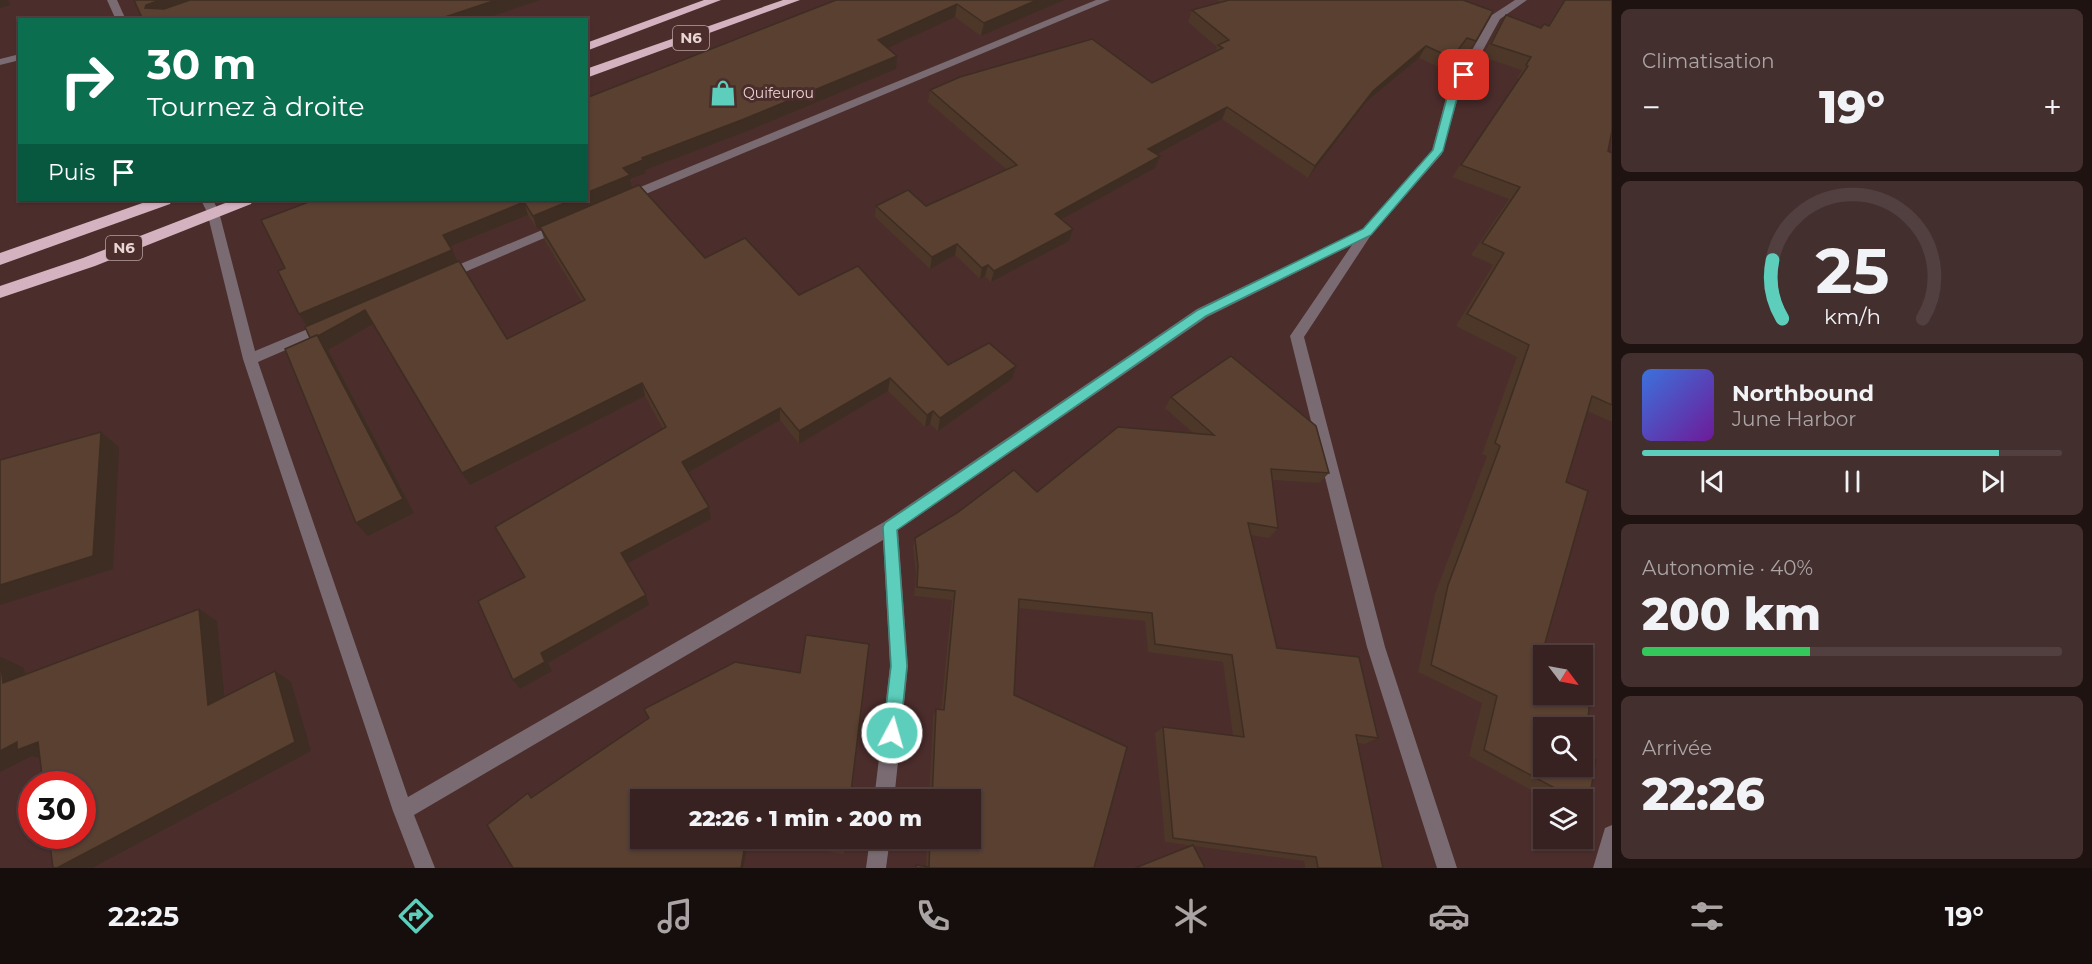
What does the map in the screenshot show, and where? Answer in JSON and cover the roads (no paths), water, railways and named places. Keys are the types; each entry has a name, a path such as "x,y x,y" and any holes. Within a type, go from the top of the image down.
{"highway":[{"name":"N6","path":"588,46 715,0"},
{"name":"N6","path":"588,73 794,0"},
{"name":"N6","path":"0,259 162,201"},
{"name":"N6","path":"0,292 89,262 210,206 240,201"}],"street":[{"path":"112,0 121,18"},
{"path":"610,205 795,126 1105,0"},
{"path":"1447,868 1376,647 1297,336 1367,232 1438,151 1453,94 1496,17 1522,0"},
{"path":"0,62 18,58"},
{"path":"210,206 250,359 403,811 425,868"},
{"path":"435,280 566,224"},
{"path":"403,811 890,527 1202,313 1367,232"},
{"path":"250,359 337,322"},
{"path":"885,789 899,666 890,527"},
{"path":"1603,868 1612,835"},
{"path":"876,868 879,849"}],"place":[{"name":"Quifeurou","path":"723,93"}]}
